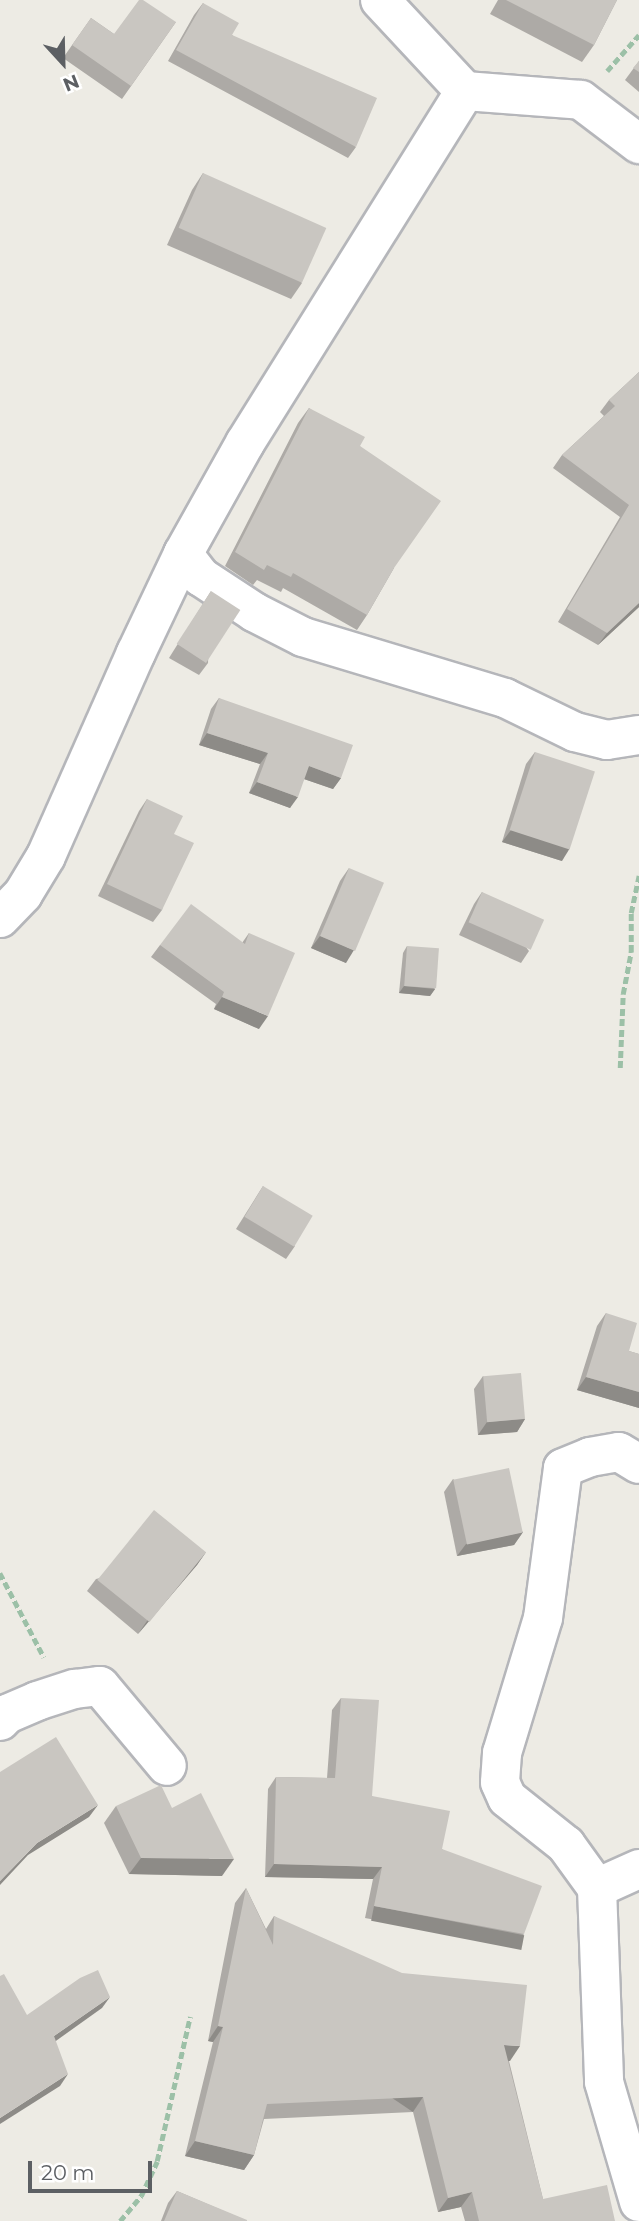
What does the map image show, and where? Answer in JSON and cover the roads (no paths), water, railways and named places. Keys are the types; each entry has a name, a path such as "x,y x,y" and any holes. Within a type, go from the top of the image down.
{"street":[{"path":"380,0 465,91 581,100 639,144"},
{"path":"0,918 23,894 46,856 183,554 245,443 465,91"},
{"path":"183,554 201,577 254,612 303,637 505,698 575,732 607,740 639,735"},
{"path":"639,1464 618,1452 590,1457 562,1468 544,1618 502,1753 500,1782 507,1798 566,1845 597,1888 604,2082 639,2202"},
{"path":"0,1721 7,1714 37,1701 75,1689 100,1686 167,1766"},
{"path":"597,1888 639,1869"}]}
